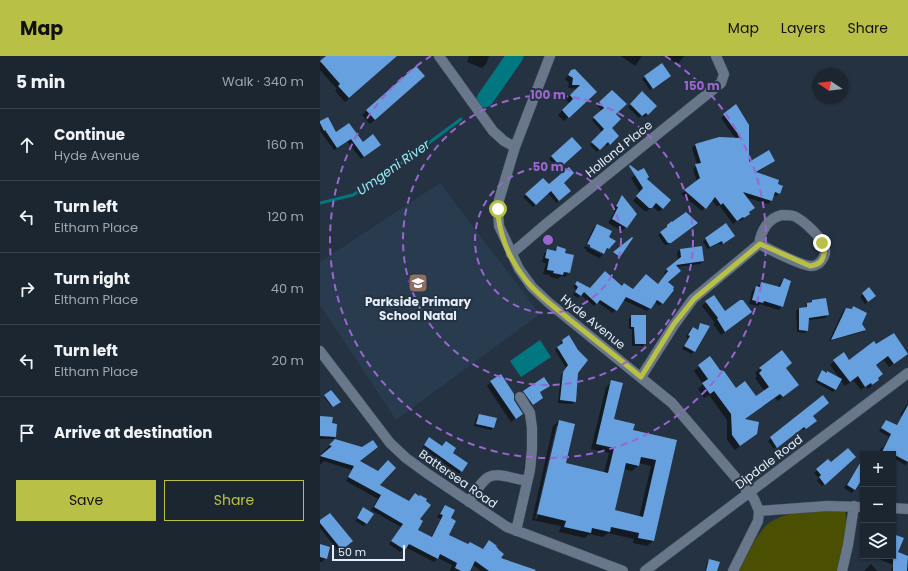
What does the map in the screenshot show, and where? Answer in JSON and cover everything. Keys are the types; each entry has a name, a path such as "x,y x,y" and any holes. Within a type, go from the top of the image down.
{"street":[{"path":"439,56 493,131 504,142 515,147"},
{"name":"Hyde Avenue","path":"550,56 515,147 499,200 499,226 511,254 525,279 540,294 680,411 750,493 760,511"},
{"name":"Holland Place","path":"511,254 552,219 721,83 724,74 716,56"},
{"path":"782,214 795,216 803,222 812,230 825,249 821,262 817,265 810,266 760,244 760,237 768,222 776,216 782,214"},
{"path":"641,377 674,324 694,299 760,244"},
{"name":"Battersea Road","path":"320,351 348,390 398,451 428,474 496,521 624,571"},
{"name":"Dipdale Road","path":"644,571 908,373"},
{"path":"516,530 527,481 532,449 530,413 520,397"},
{"path":"469,502 481,483 491,475 501,475 527,481"},
{"path":"733,571 756,527 760,511 828,506 858,506 842,571"},
{"path":"896,508 908,509"}],"shaded area":[{"name":"Parkside Primary School Natal","path":"440,183 540,314 396,420 320,305 320,262"},
{"path":"812,510 842,510 845,512 847,519 847,534 839,571 739,571 757,538 769,523 784,515"}],"water":[{"path":"540,340 551,357 521,377 510,361"}],"building":[{"path":"326,56 397,56 349,98 338,86 340,84 320,61"},
{"path":"662,63 671,76 653,89 644,76"},
{"path":"416,66 425,76 375,120 366,110"},
{"path":"575,69 597,92 569,118 562,110 573,99 570,95 580,85 572,85 573,78 568,75 571,70"},
{"path":"612,90 627,104 616,114 621,119 612,128 619,136 610,145 608,142 600,150 591,142 604,129 593,117 604,108 599,102"},
{"path":"642,91 657,106 648,115 646,113 642,116 630,104"},
{"path":"736,104 749,125 749,162 769,150 775,161 756,172 779,180 778,184 783,186 780,194 775,192 772,201 743,192 755,208 749,212 750,214 737,221 723,203 721,205 715,197 706,209 684,190 700,178 695,164 701,163 695,144 719,137 741,138 723,114"},
{"path":"328,117 336,132 349,123 363,142 373,134 381,145 364,157 351,139 337,148 320,123 320,121"},
{"path":"572,137 582,148 561,167 551,156"},
{"path":"630,165 638,171 644,168 649,177 647,179 671,200 663,209 656,203 652,208 649,208 636,196 643,188 629,166"},
{"path":"569,167 574,173 564,183 571,191 559,201 551,191 536,205 525,194 543,178 549,184"},
{"path":"622,195 637,214 627,228 612,219 618,207 616,206"},
{"path":"686,212 698,223 671,243 668,243 660,232 672,221"},
{"path":"726,223 735,236 723,244 722,241 710,247 705,238"},
{"path":"597,224 612,231 609,237 616,241 609,249 607,248 604,254 587,244"},
{"path":"632,237 633,238 620,257 613,252"},
{"path":"557,246 566,249 565,253 574,255 570,273 564,272 563,275 547,270 549,259 545,258 547,249 556,251"},
{"path":"702,246 704,261 676,265 681,271 668,282 674,287 674,290 663,304 657,300 651,309 626,297 617,311 600,300 597,304 584,292 581,296 575,292 578,287 575,284 577,281 590,288 605,271 622,286 624,283 633,289 646,274 658,284 668,271 666,269 681,257 680,249"},
{"path":"784,278 791,281 783,307 764,301 763,303 752,300 756,286 760,287 761,282 780,287"},
{"path":"869,287 876,296 868,302 862,293"},
{"path":"714,295 725,311 740,300 743,300 752,312 725,332 717,319 718,318 705,301"},
{"path":"826,298 829,315 809,318 808,331 799,330 799,308 807,307 807,303 812,302 812,300"},
{"path":"853,306 867,313 862,324 866,330 831,340 846,308 852,309"},
{"path":"631,315 646,315 646,344 635,344 634,327 631,327"},
{"path":"700,323 710,326 695,352 684,346 693,327 698,330"},
{"path":"894,333 908,354 894,364 888,356 876,365 883,374 878,378 879,380 872,385 871,383 865,387 858,376 850,382 833,360 844,352 849,360 874,341 876,344"},
{"path":"569,335 578,350 588,360 578,373 576,402 560,400 563,372 568,365 557,347 563,343 562,340"},
{"path":"782,350 792,363 786,368 799,385 783,397 780,394 745,419 759,422 757,434 740,446 732,435 731,414 714,391 710,394 702,383 708,379 698,365 710,356 720,370 724,371 736,388 745,381 756,396 769,387 759,373 762,370 759,368"},
{"path":"822,370 842,379 836,390 817,380"},
{"path":"501,374 514,394 514,400 523,414 516,419 490,381"},
{"path":"544,377 550,386 540,392 543,398 533,405 523,391"},
{"path":"611,380 623,383 614,419 635,424 633,430 677,440 654,541 638,538 639,533 611,527 610,532 592,528 591,533 564,527 566,521 537,514 559,420 575,424 566,463 608,473 614,448 596,444","holes":["641,457 656,460 643,517 615,510 626,463 639,466"]},
{"path":"331,390 341,402 333,407 324,395"},
{"path":"823,395 829,403 813,416 817,421 806,429 804,427 777,448 770,437"},
{"path":"908,405 908,462 896,456 896,451 882,451 891,434 881,428 886,420 897,425"},
{"path":"479,414 497,418 494,428 476,424"},
{"path":"320,416 333,417 332,423 337,424 336,437 320,436"},
{"path":"429,437 442,446 446,441 456,448 453,453 468,463 462,472 424,445"},
{"path":"335,439 362,447 373,440 378,447 360,461 378,471 388,460 396,468 380,485 409,501 415,493 427,499 426,501 431,505 420,519 423,521 418,530 432,537 443,515 440,514 445,505 455,510 451,518 456,521 449,535 468,544 470,542 483,549 489,540 504,554 501,558 536,570 489,571 475,561 470,571 461,571 455,568 457,563 440,554 438,559 409,544 405,550 391,541 403,524 374,507 381,495 348,477 354,466 320,456 332,446 329,445"},
{"path":"848,448 856,457 825,485 819,477 821,475 816,469 828,459 831,462"},
{"path":"860,463 860,482 855,490 847,485"},
{"path":"363,507 374,514 367,524 357,518"},
{"path":"330,513 353,541 342,550 320,523 320,520"},
{"path":"896,535 904,538 898,552 908,556 907,571 893,571 893,559 896,559"},
{"path":"320,544 330,547 327,559 320,557"},
{"path":"709,559 720,562 717,571 706,571"}],"waterway":[{"name":"Umgeni River","path":"485,99 515,56"},
{"name":"Umgeni River","path":"320,203 353,195 406,160 461,119"}],"place":[{"name":"Parkside Primary School Natal","path":"418,283"}],"route":[{"path":"498,209 499,226 518,270 525,279 549,303 641,377 674,324 694,299 760,244 810,266 817,265 821,262 825,249 822,243"}]}
